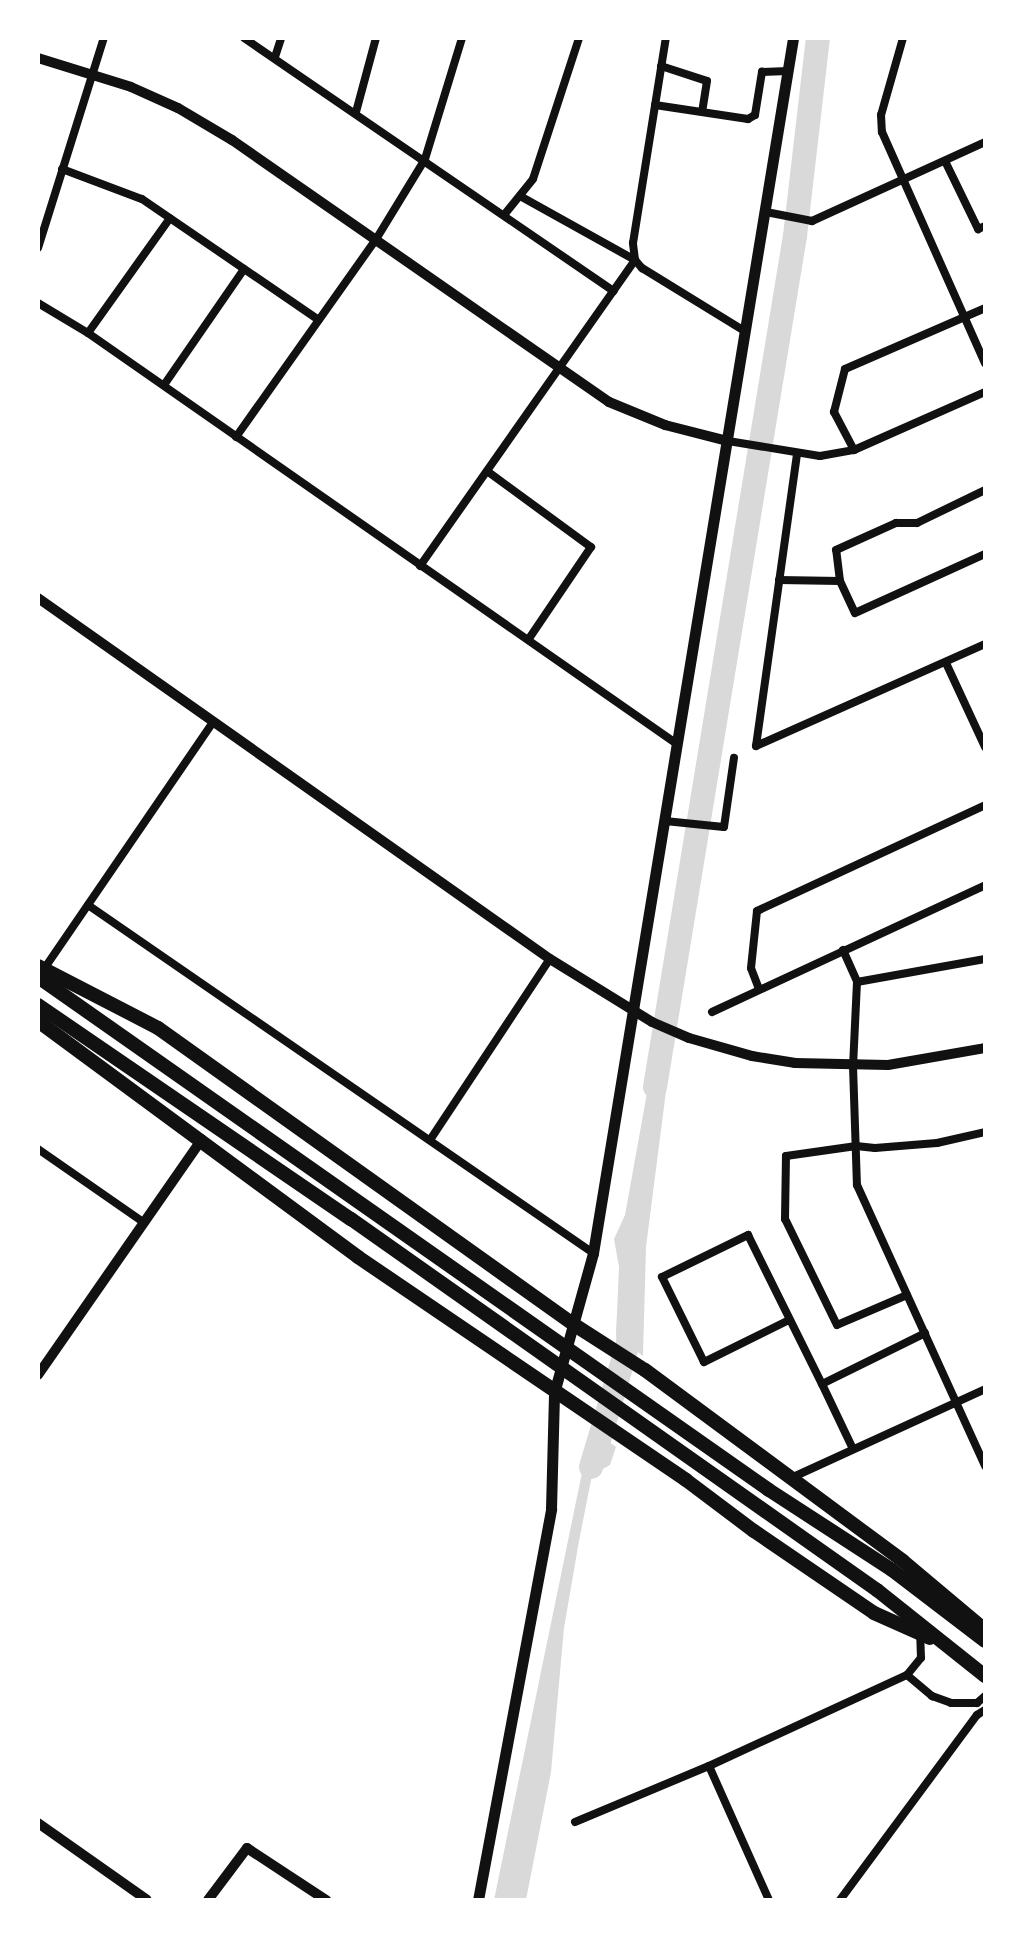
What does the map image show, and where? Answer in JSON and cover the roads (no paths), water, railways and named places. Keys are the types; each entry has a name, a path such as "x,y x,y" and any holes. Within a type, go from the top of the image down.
{"highway":[{"path":"40,971 563,1346 769,1490 892,1570 985,1641"},
{"path":"40,971 158,1028 573,1324 645,1370 903,1561 985,1630"},
{"path":"38,1005 351,1219 877,1590 985,1676"},
{"path":"38,1021 358,1257 874,1613 985,1663"}],"main road":[{"path":"478,1900 551,1509 554,1393 593,1253 747,333 793,38"}],"street":[{"path":"38,248 104,38"},
{"path":"244,38 614,291"},
{"path":"275,57 281,38"},
{"path":"356,112 376,38"},
{"path":"236,437 375,241 425,159 462,38"},
{"path":"504,215 533,179 579,38"},
{"path":"420,566 635,260 633,243 666,38"},
{"path":"903,38 881,115 882,132 985,363"},
{"path":"38,58 178,108 232,140 559,370 609,402 665,425 728,441 820,456 854,450 985,392"},
{"path":"661,66 707,81 702,112"},
{"path":"655,105 748,119 755,115 762,72 788,71"},
{"path":"766,212 812,221 985,142"},
{"path":"945,161 978,229 985,226"},
{"path":"62,169 142,199 319,320"},
{"path":"520,196 635,260 642,268 747,333"},
{"path":"88,333 170,218"},
{"path":"164,385 244,269"},
{"path":"38,303 164,385 677,744"},
{"path":"854,450 834,412 845,369 985,308"},
{"path":"797,454 756,746 985,644"},
{"path":"487,471 591,547 528,640"},
{"path":"985,490 917,523 896,523 836,550 840,581 855,613 985,554"},
{"path":"779,580 840,581"},
{"path":"38,598 550,959 652,1022 689,1038 752,1056 853,1066 944,1058 985,1048"},
{"path":"946,663 985,747"},
{"path":"40,971 213,722"},
{"path":"665,821 724,827 734,758"},
{"path":"759,989 751,968 757,911 985,805"},
{"path":"712,1012 985,885"},
{"path":"88,905 593,1253"},
{"path":"843,950 857,982 853,1066 857,1185 985,1466"},
{"path":"430,1140 550,959"},
{"path":"857,982 985,959"},
{"path":"907,1295 837,1325 785,1219 786,1156 856,1146 875,1148 937,1143 985,1132"},
{"path":"38,1375 202,1139"},
{"path":"38,1149 143,1222"},
{"path":"789,1320 704,1362 662,1277 748,1235 853,1449"},
{"path":"822,1384 925,1333"},
{"path":"791,1478 985,1389"},
{"path":"575,1822 709,1766 907,1675 921,1658 920,1633"},
{"path":"907,1675 932,1696 951,1703 982,1706"},
{"path":"840,1900 977,1715 985,1696"},
{"path":"709,1766 769,1900"},
{"path":"38,1823 147,1900"},
{"path":"208,1900 247,1848 326,1900"}],"waterway":[{"path":"655,1087 795,236 818,38"},
{"path":"591,1467 628,1344 629,1313"}]}
